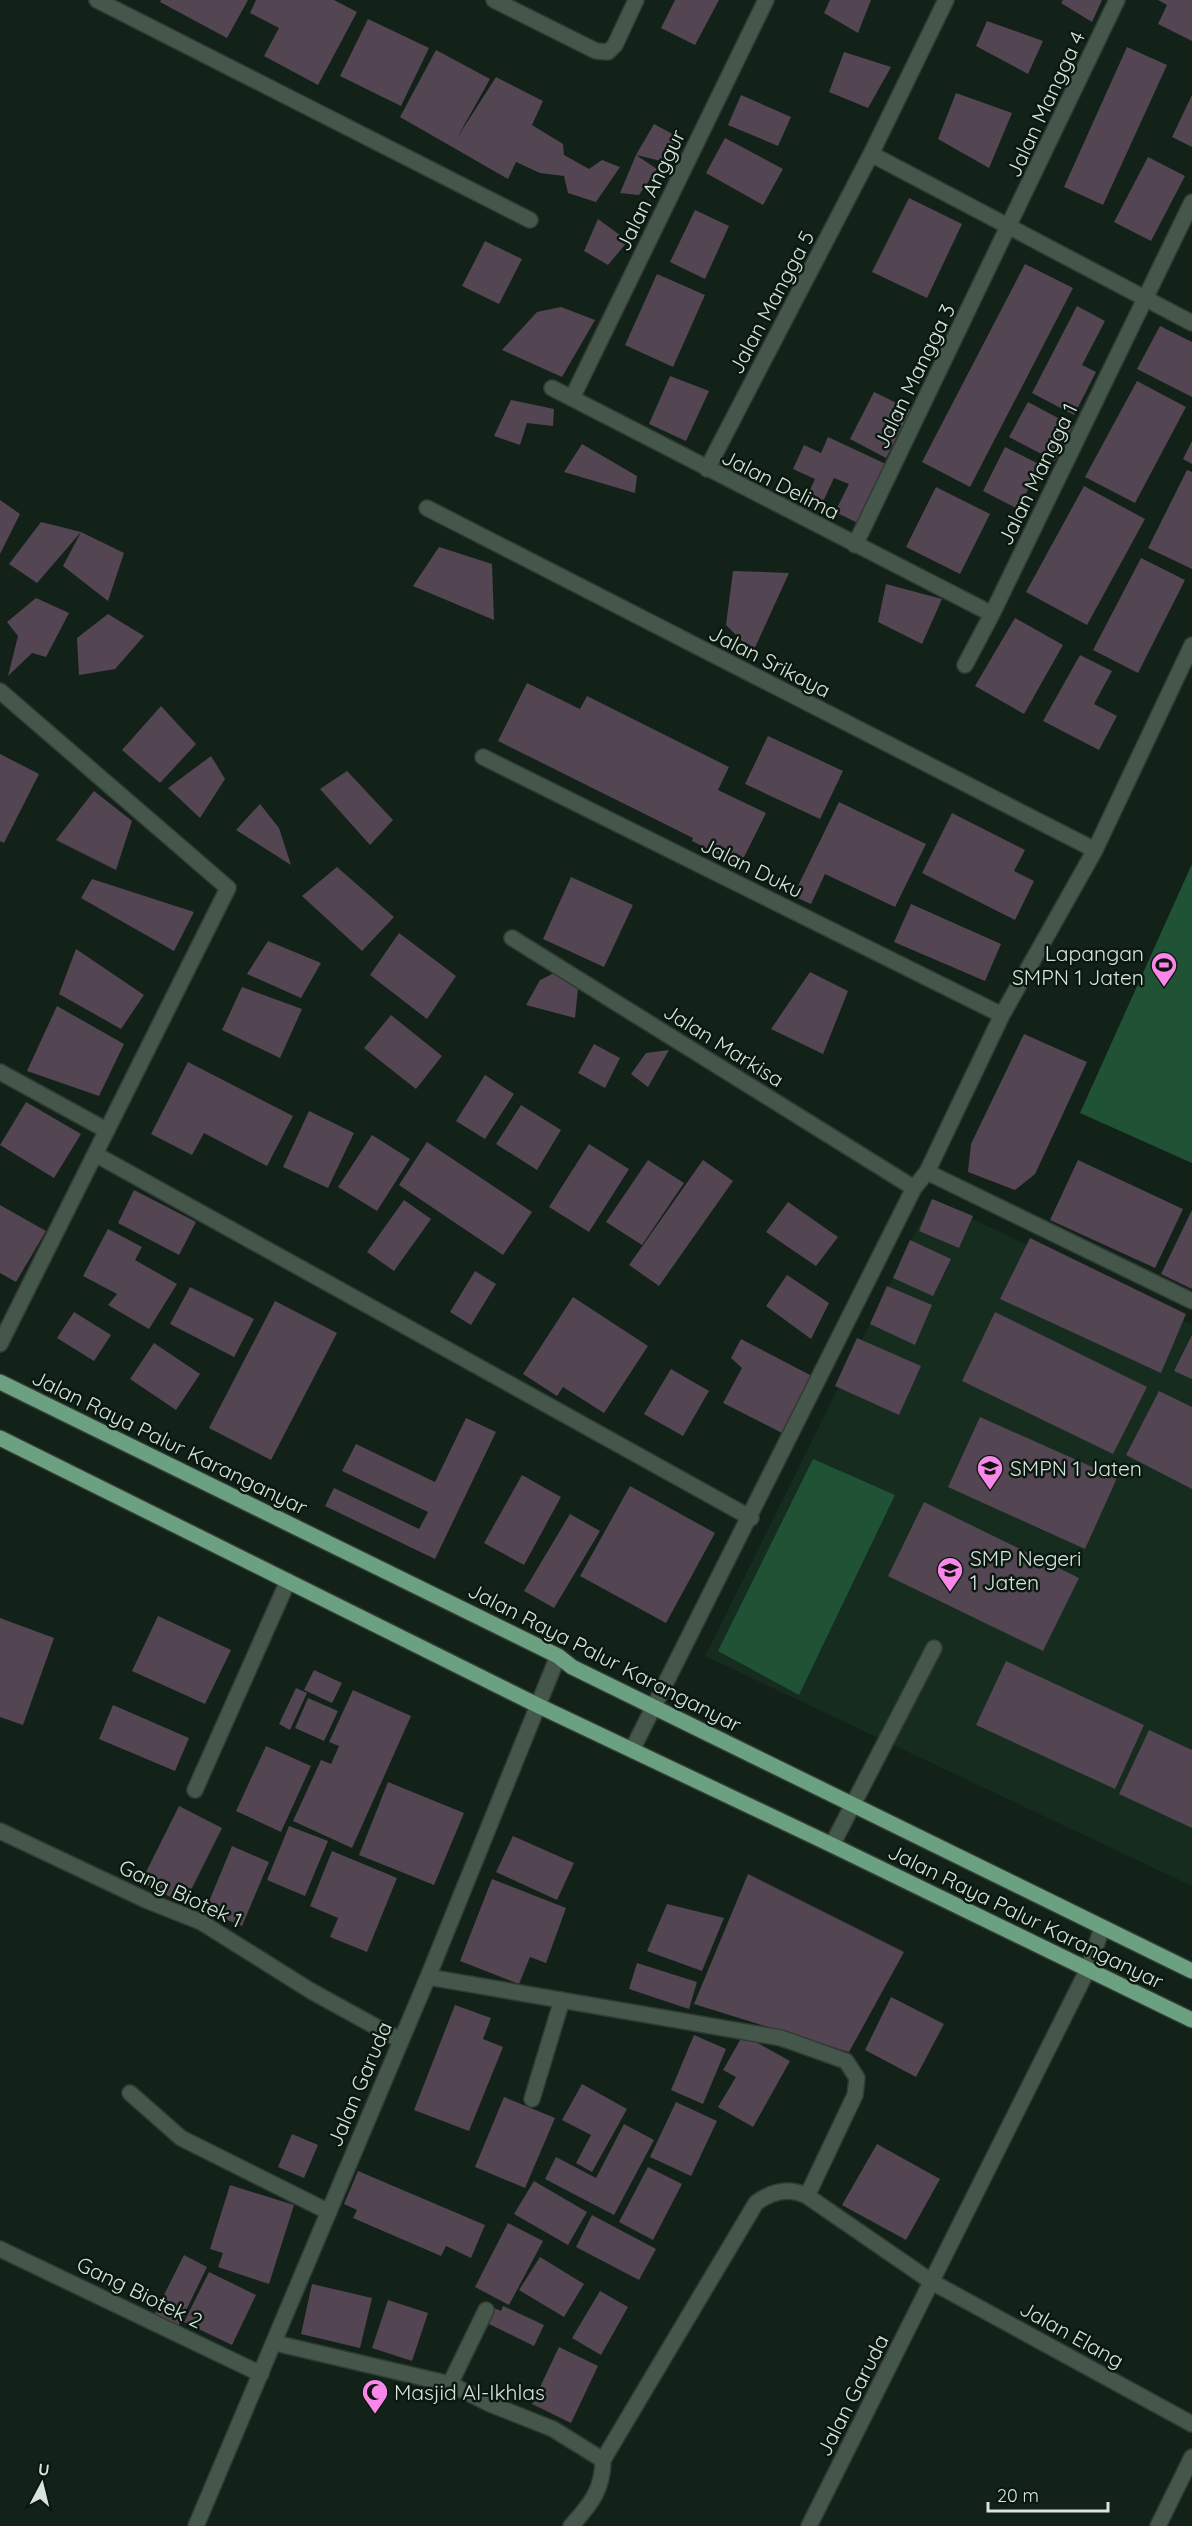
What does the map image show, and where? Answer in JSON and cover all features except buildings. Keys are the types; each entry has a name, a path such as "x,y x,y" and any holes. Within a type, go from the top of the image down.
{"main road":[{"name":"Jalan Raya Palur Karanganyar","path":"0,1382 558,1656 572,1667 654,1705 1192,1971"},
{"name":"Jalan Raya Palur Karanganyar","path":"0,1438 539,1706 1192,2020"}],"street":[{"path":"97,0 530,220"},
{"path":"494,0 596,51 608,52 615,45 636,0"},
{"name":"Jalan Anggur","path":"572,398 766,0"},
{"name":"Jalan Mangga 5","path":"707,469 871,154 946,0"},
{"name":"Jalan Mangga 4","path":"1011,226 1117,0"},
{"path":"871,154 1011,226 1144,300 1192,323"},
{"name":"Jalan Mangga 1","path":"965,665 1192,202"},
{"name":"Jalan Mangga 3","path":"855,545 1011,226"},
{"name":"Jalan Delima","path":"552,388 992,614"},
{"name":"Jalan Srikaya","path":"427,508 1095,850"},
{"path":"632,1750 751,1518 914,1188 927,1172 1002,1015 1095,850 1192,645"},
{"path":"0,691 228,888 0,1344"},
{"name":"Jalan Duku","path":"483,757 1002,1015"},
{"name":"Jalan Markisa","path":"512,938 914,1188"},
{"path":"0,1072 106,1130"},
{"path":"95,1154 751,1518"},
{"path":"927,1172 1192,1301"},
{"path":"195,1790 288,1581"},
{"path":"832,1845 934,1648"},
{"name":"Jalan Garuda","path":"196,2526 428,1977 558,1656"},
{"name":"Gang Biotek 1","path":"0,1831 148,1900 201,1922 311,1991 400,2040"},
{"name":"Jalan Garuda","path":"809,2526 1088,1969 1102,1928"},
{"path":"428,1977 781,2038 846,2061 857,2078 855,2095 807,2196 788,2190 768,2195 756,2203 603,2460 602,2481 596,2498 571,2526"},
{"path":"532,2099 562,2000"},
{"path":"130,2093 181,2138 329,2212"},
{"name":"Jalan Elang","path":"807,2196 932,2282 1192,2424"},
{"name":"Gang Biotek 2","path":"0,2249 261,2374"},
{"path":"450,2384 486,2310"},
{"path":"275,2343 450,2384 490,2404 553,2429 603,2460"},
{"path":"1158,2526 1192,2457"}],"shaded area":[{"name":"SMPN 1 Jaten","path":"932,1199 1192,1325 1192,1886 705,1656"}],"green space":[{"name":"Lapangan SMPN 1 Jaten","path":"1192,864 1192,1163 1080,1113"},
{"path":"813,1459 895,1495 799,1695 718,1651"}],"place":[{"name":"Lapangan SMPN 1 Jaten","path":"1164,988"},
{"name":"SMPN 1 Jaten","path":"990,1491"},
{"name":"SMP Negeri 1 Jaten","path":"950,1593"},
{"name":"Masjid Al-Ikhlas","path":"375,2415"}]}
